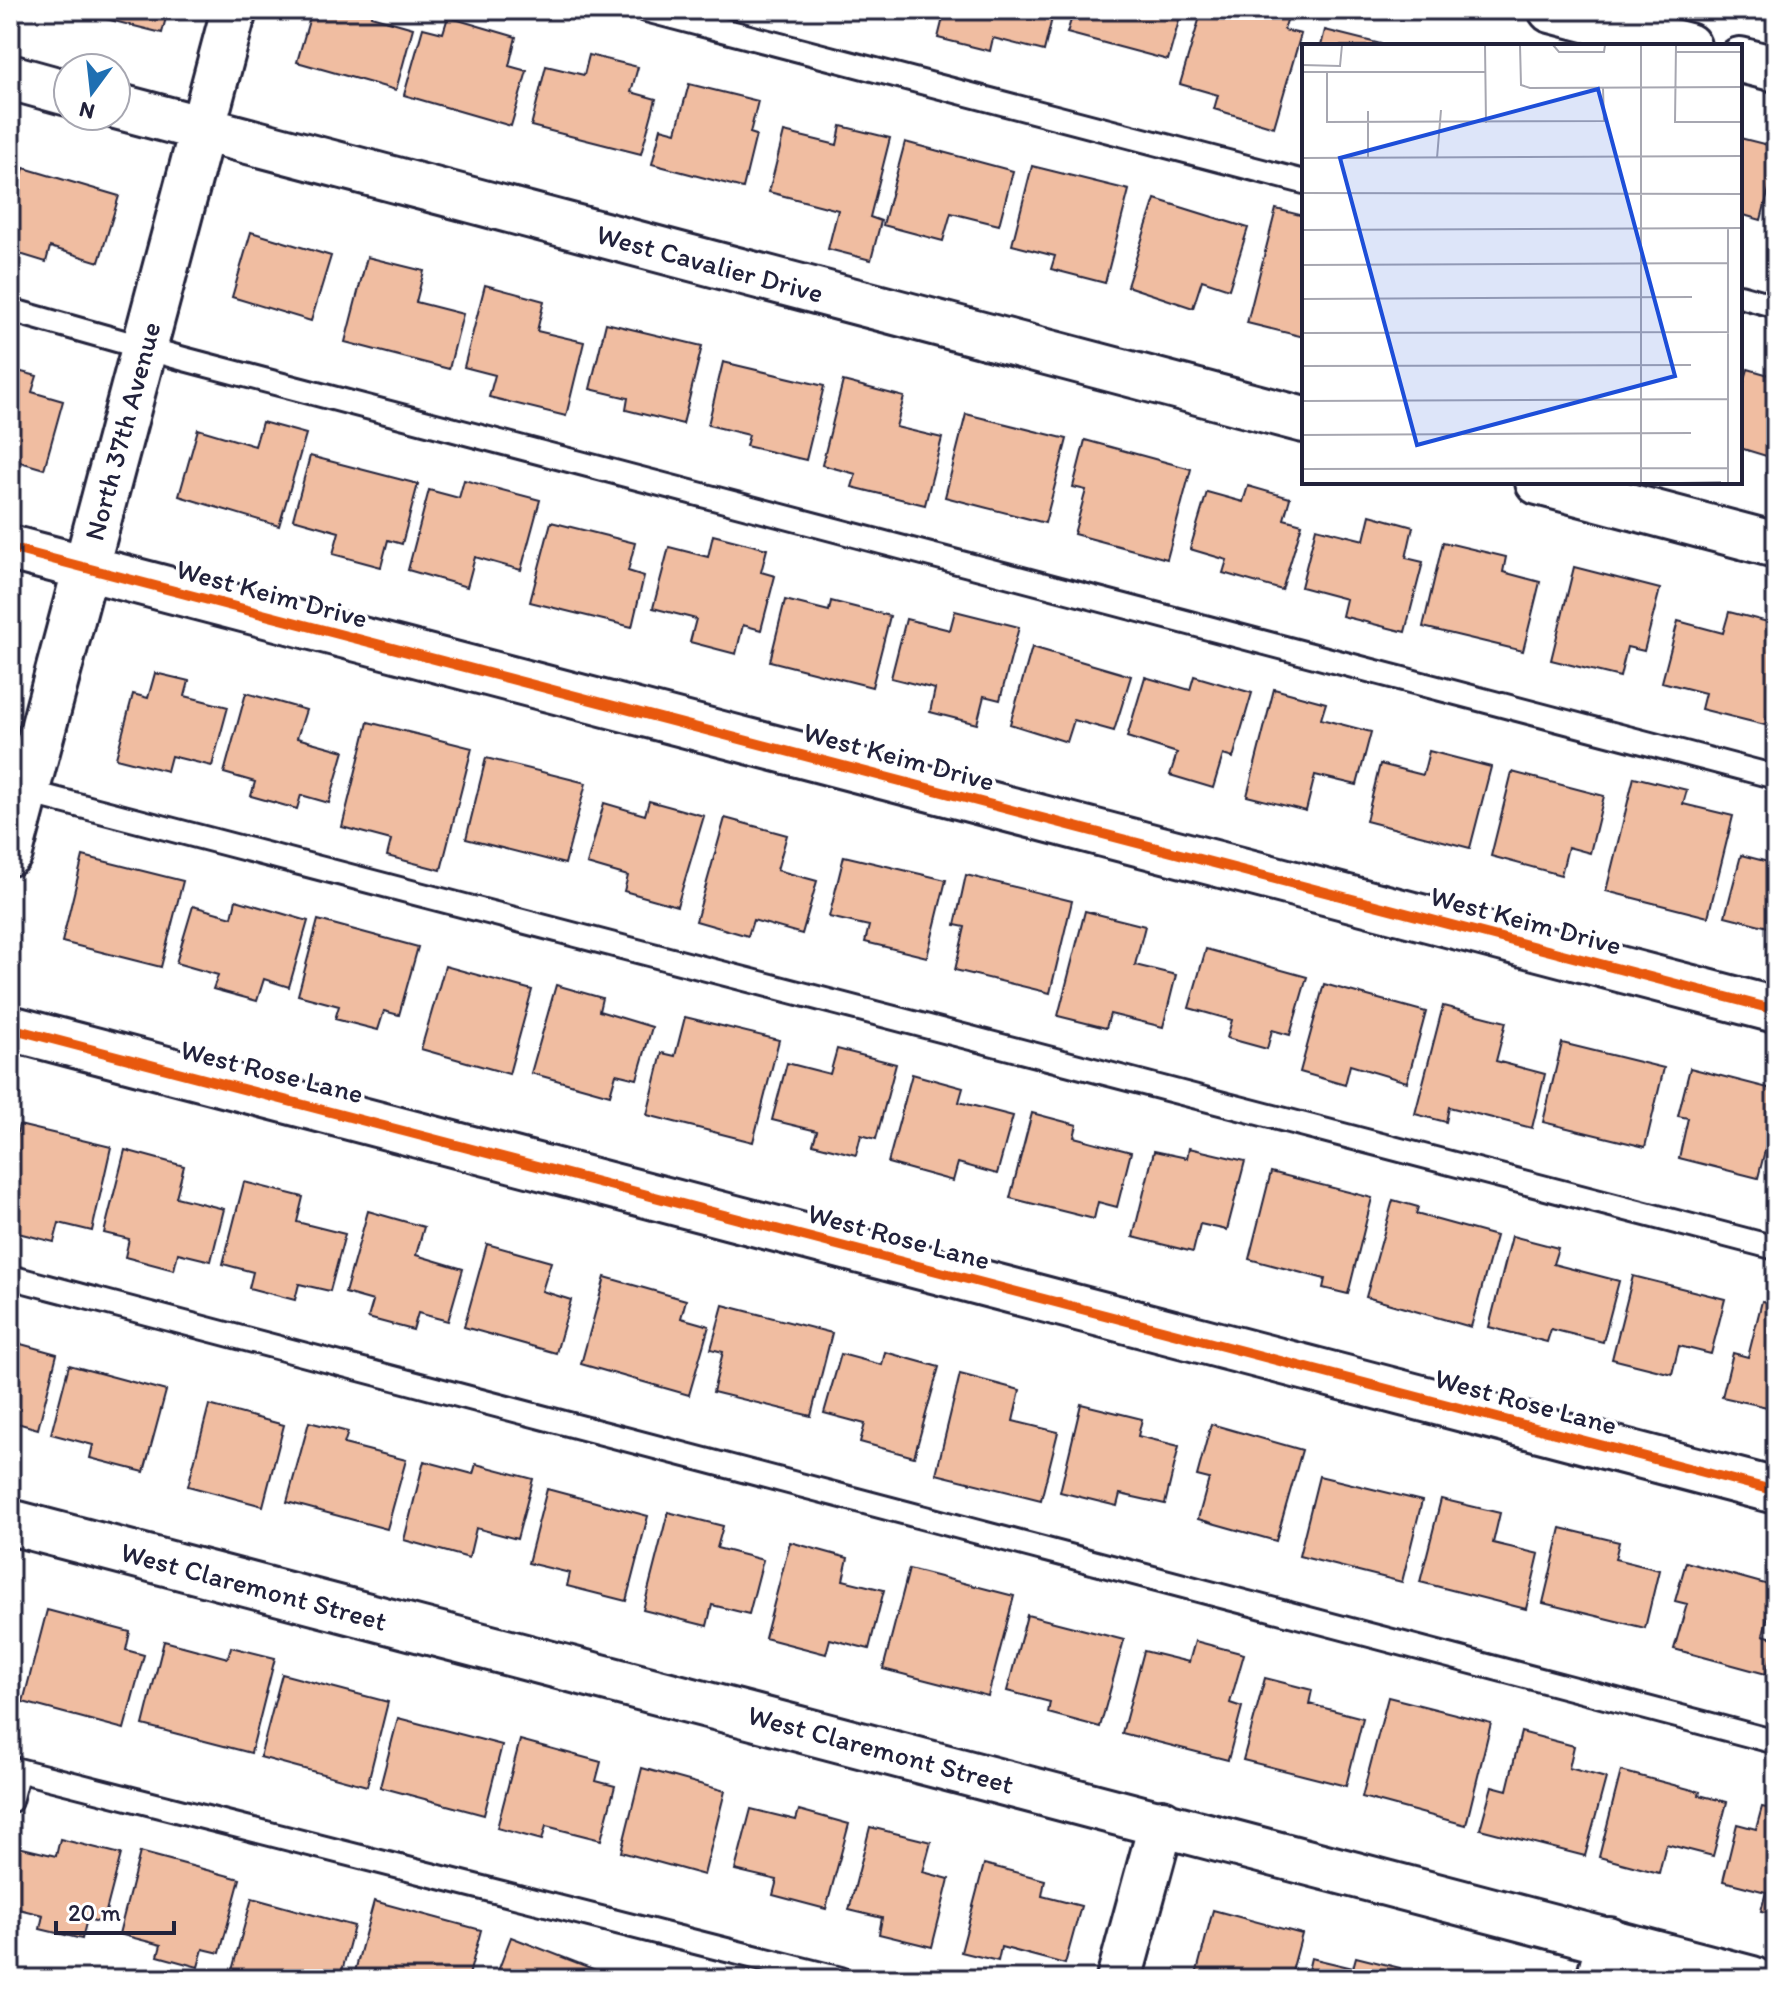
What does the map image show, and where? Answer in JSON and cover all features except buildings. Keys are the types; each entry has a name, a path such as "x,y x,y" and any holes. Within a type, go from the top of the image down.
{"street":[{"name":"North 37th Avenue","path":"10,853 18,790 85,569 234,10"},
{"path":"1551,10 1680,44"},
{"path":"1742,60 1776,69"},
{"path":"10,77 52,89"},
{"name":"West Cavalier Drive","path":"132,110 1302,419"},
{"path":"1546,484 1776,545"},
{"name":"West Keim Drive","path":"10,548 1776,1010"},
{"name":"West Rose Lane","path":"10,1028 1776,1491"},
{"name":"West Claremont Street","path":"10,1522 1162,1822 1604,1960 1752,1979"},
{"path":"1119,1979 1162,1822"}],"lane":[{"path":"646,10 1302,181"},
{"path":"1742,297 1776,306"},
{"path":"10,310 144,348 1776,777"},
{"path":"18,790 1776,1248"},
{"path":"10,1277 1776,1742"},
{"path":"10,1801 18,1770 785,1972 841,1979"}],"cycle path":[{"path":"10,548 1776,1010"},
{"path":"10,1028 1776,1491"}]}
